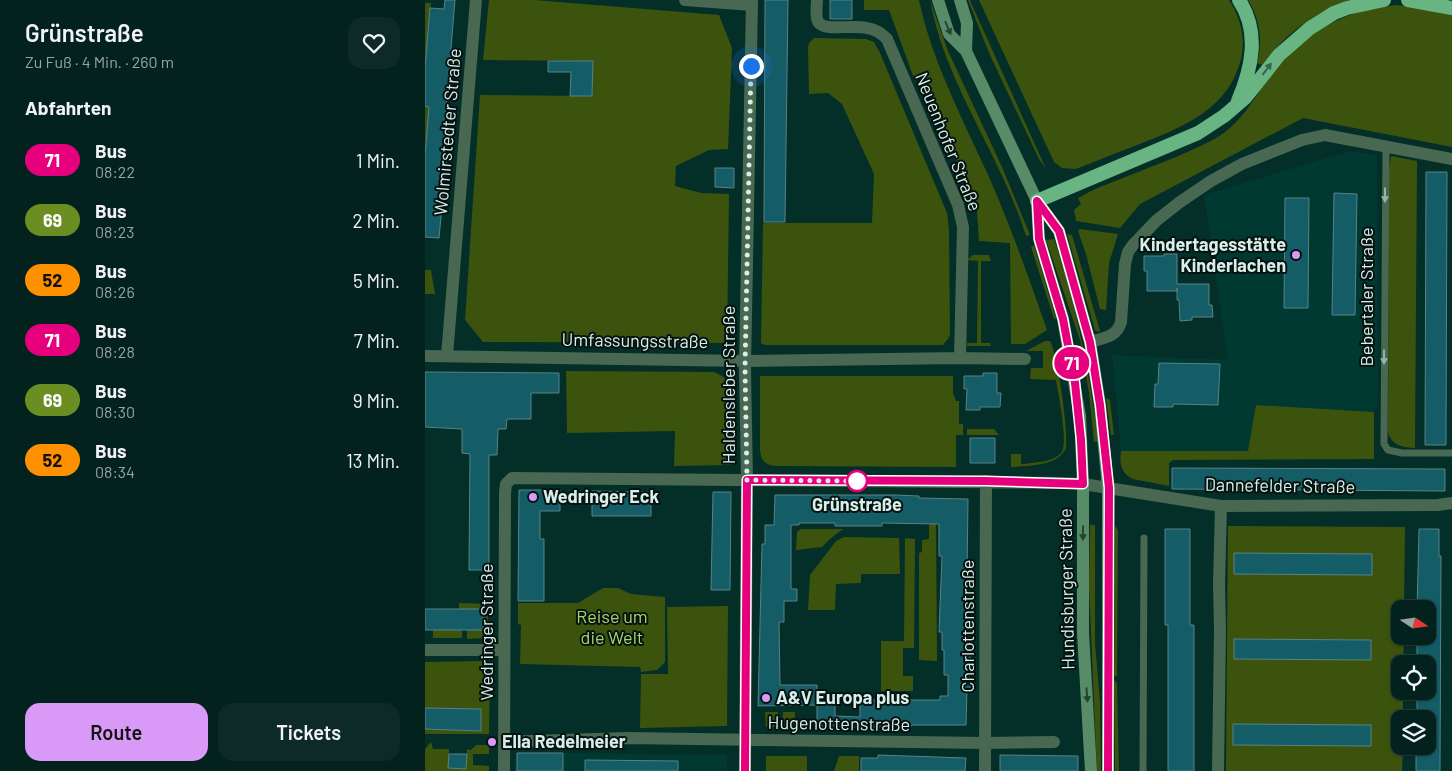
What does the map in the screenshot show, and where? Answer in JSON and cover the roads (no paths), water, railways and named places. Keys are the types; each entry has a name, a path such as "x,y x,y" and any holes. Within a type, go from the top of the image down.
{"highway":[{"path":"1235,106 1248,74 1252,49 1251,28 1239,0"},
{"path":"1037,201 1191,137 1211,125 1250,93 1279,55 1300,35 1334,13 1347,8 1384,0"},
{"path":"1408,0 1452,8"}],"main road":[{"name":"Hundisburger Straße","path":"938,0 949,34 966,51 1037,201 1059,231 1090,342 1100,405 1109,488 1109,771"},
{"name":"Hundisburger Straße","path":"960,0 967,23 966,51"},
{"name":"Hundisburger Straße","path":"1037,201 1039,239 1059,304 1073,373 1081,432 1083,633 1091,771"}],"street":[{"name":"Wolmirstedter Straße","path":"447,356 476,0"},
{"path":"685,0 753,3"},
{"name":"Neuenhofer Straße","path":"817,0 817,18 821,25 828,27 867,27 878,31 887,39 958,205 963,227 960,358"},
{"name":"Haldensleber Straße","path":"745,771 746,361 753,3"},
{"path":"1090,342 1111,336 1119,329 1125,264 1130,248 1140,236 1157,220 1197,190 1242,164 1282,147 1325,135 1452,159"},
{"name":"Umfassungsstraße","path":"425,356 746,361 1025,359"},
{"name":"Wedringer Straße","path":"504,771 505,493 507,483 513,478 747,480"},
{"path":"747,480 986,481 1083,484 1109,488"},
{"name":"Charlottenstraße","path":"985,771 986,481"},
{"name":"Dannefelder Straße","path":"1109,488 1221,506 1420,505 1452,503"},
{"path":"1218,771 1221,506"},
{"path":"425,650 504,650"},
{"name":"Hugenottenstraße","path":"504,742 628,738 985,744 1053,742"}],"lane":[{"name":"Bebertaler Straße","path":"1386,146 1384,444 1388,450 1397,453 1452,453"},
{"path":"1143,771 1145,538"}],"place":[{"name":"Kindertagesstätte Kinderlachen","path":"1296,255"},
{"name":"Grünstraße","path":"857,481"},
{"name":"Wedringer Eck","path":"533,497"},
{"name":"A&V Europa plus","path":"766,698"},
{"name":"Ella Redelmeier","path":"492,742"}],"park label":[{"name":"Reise um die Welt","path":"612,628"}]}
